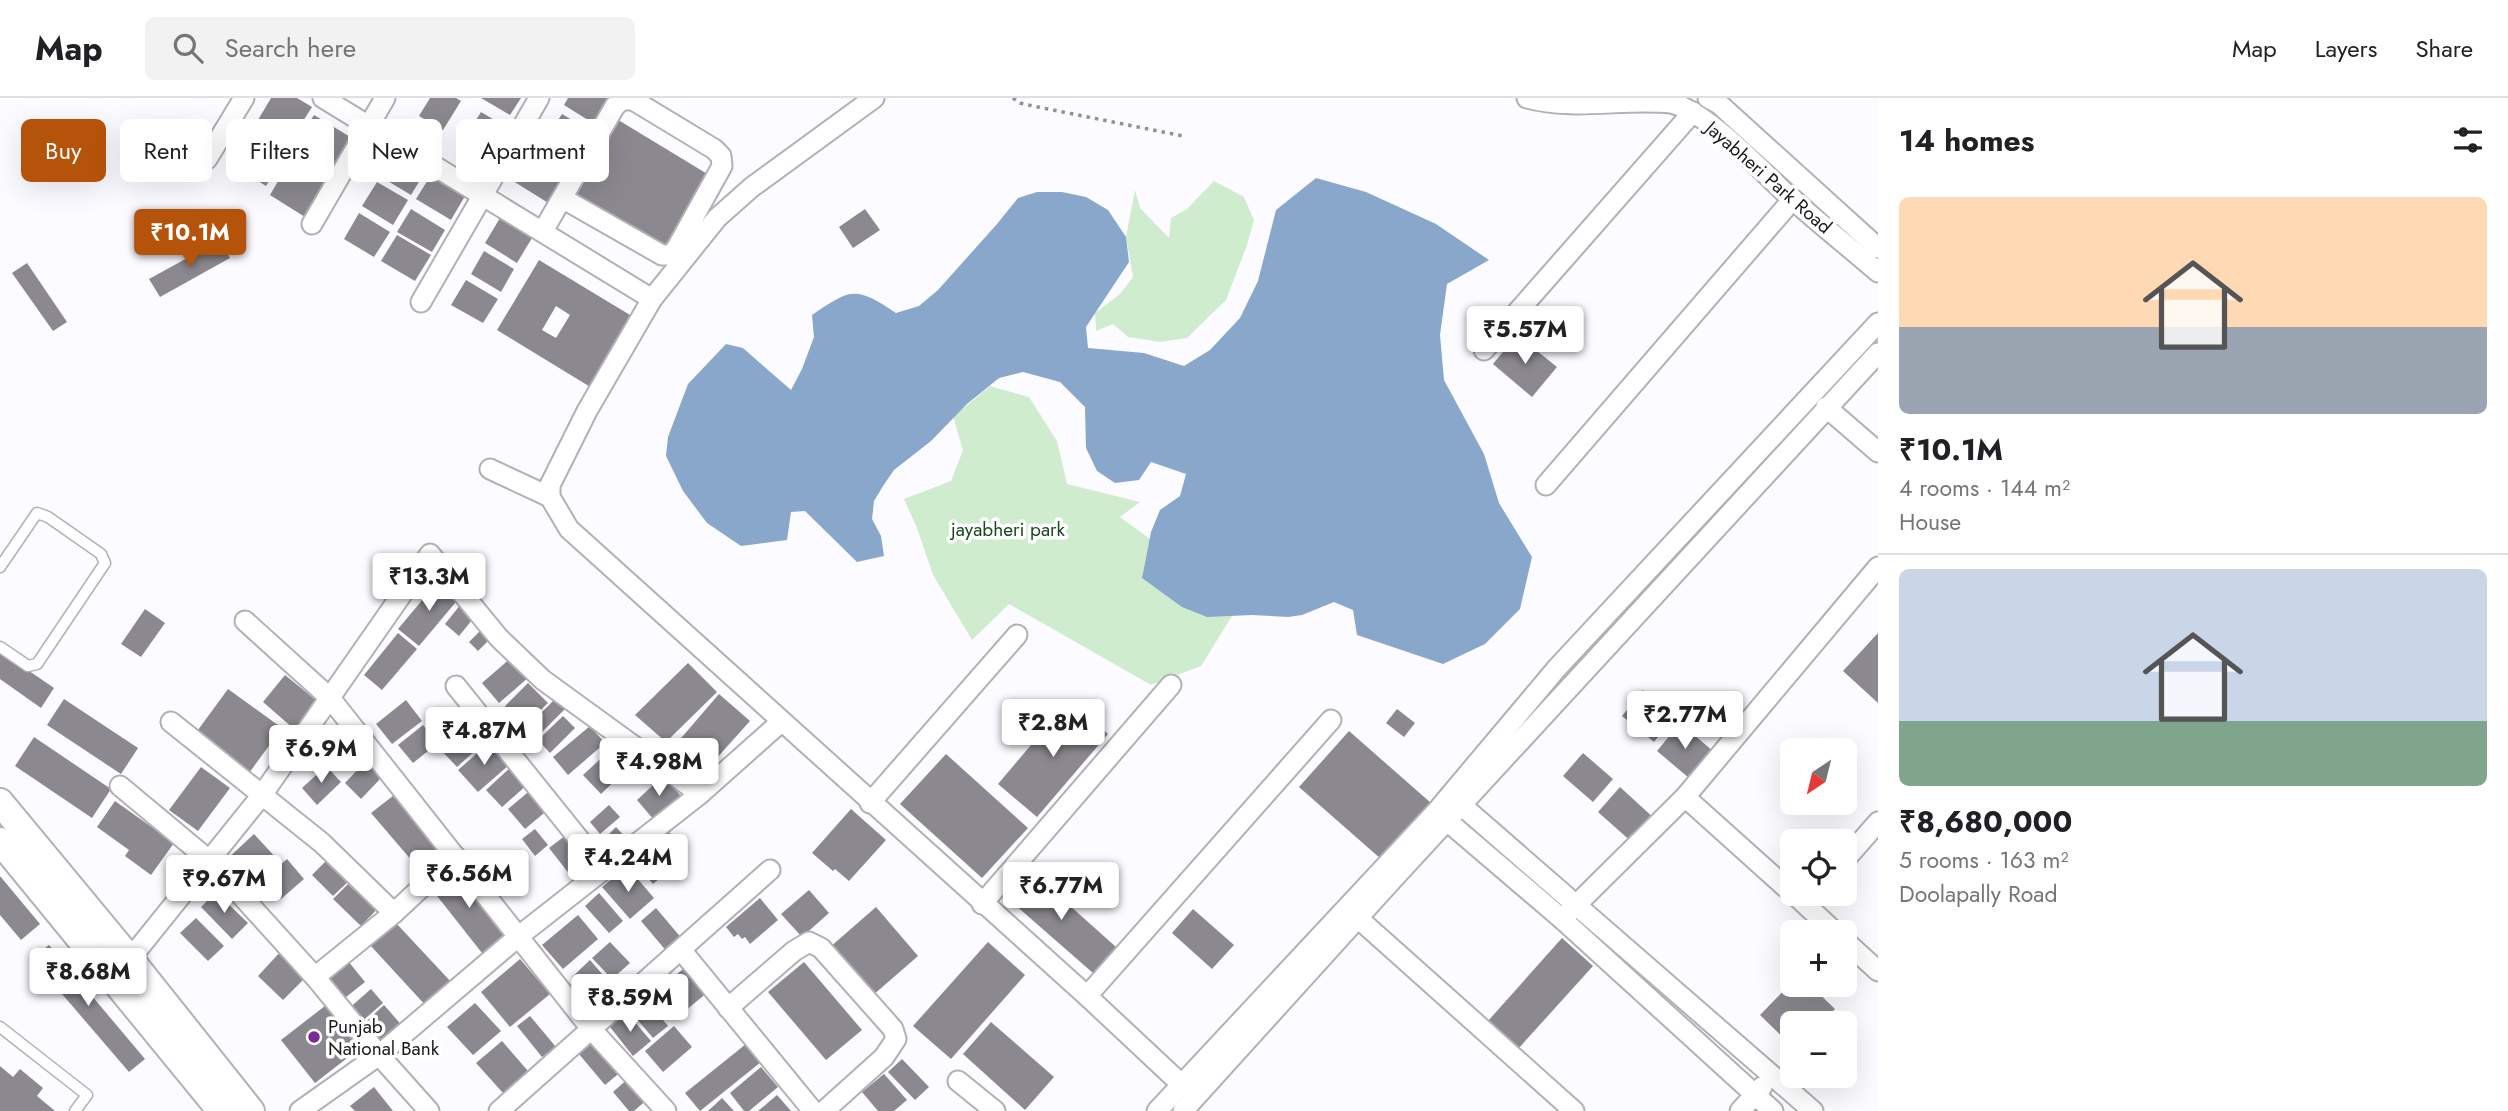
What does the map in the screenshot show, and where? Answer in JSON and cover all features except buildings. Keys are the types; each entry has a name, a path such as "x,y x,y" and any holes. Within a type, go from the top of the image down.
{"main road":[{"path":"0,802 251,1111"},
{"path":"0,841 221,1111"}],"street":[{"path":"212,151 244,98"},
{"path":"323,98 357,119"},
{"path":"372,119 385,98"},
{"path":"421,302 539,98"},
{"path":"562,198 662,255 669,255 752,187 874,98"},
{"name":"Jayabheri Park Road","path":"1527,98 1555,104 1641,99 1670,103 1693,112 1878,272"},
{"name":"Jayabheri Park Road","path":"1708,98 1719,104 1797,172 1878,248"},
{"path":"543,231 615,106 622,100 632,100 722,156 722,166 695,231 652,299 569,444 550,485 550,497 569,529 1087,996 1186,1097"},
{"path":"1484,349 1693,112"},
{"path":"312,224 348,161"},
{"path":"442,171 652,299"},
{"path":"1546,485 1793,199"},
{"path":"1157,1111 1186,1097 1353,913 1393,879 1557,668 1878,323"},
{"path":"1455,801 1878,353"},
{"path":"1826,407 1878,452"},
{"path":"490,469 550,497"},
{"path":"130,959 262,794 430,554 499,638 543,680 700,794"},
{"path":"1568,912 1685,797 1878,567"},
{"path":"245,621 330,698 656,1108"},
{"path":"870,803 1017,635"},
{"path":"982,904 1171,685"},
{"path":"456,686 603,869"},
{"path":"1087,996 1331,720"},
{"path":"171,722 322,843 394,913"},
{"path":"300,1111 379,1055 519,936 700,794 781,722"},
{"path":"120,786 210,860 315,977 429,1111"},
{"path":"1685,797 1780,878"},
{"path":"1455,801 1773,1111"},
{"path":"1442,817 1568,912 1813,1111"},
{"path":"1857,846 1878,822"},
{"path":"315,977 394,913 455,856"},
{"path":"499,1111 770,870"},
{"path":"1810,906 1824,920"},
{"path":"1353,913 1574,1111"},
{"path":"729,1008 794,951 809,942 821,948 894,1029 896,1039 884,1057 824,1111"},
{"path":"682,950 813,1111"},
{"path":"1857,952 1878,971"},
{"path":"1740,1111 1772,1076"},
{"path":"958,1081 995,1111"}],"lane":[{"path":"0,567 37,513 48,517 101,554 105,563 37,664 28,666 0,647"},
{"path":"0,1027 87,1095 75,1111"}],"path":[{"path":"1013,98 1032,106 1183,136"}],"green space":[{"path":"1214,181 1244,197 1254,220 1226,300 1187,338 1160,342 1128,337 1113,324 1096,331 1095,313 1120,294 1133,277 1126,237 1135,190 1140,208 1169,238 1171,218 1187,209"},
{"name":"jayabheri park","path":"990,386 1029,397 1057,441 1067,484 1140,502 1120,517 1150,539 1143,572 1232,616 1201,666 1151,685 1009,604 972,640 933,575 904,499 951,481 963,450 953,417"}],"water":[{"path":"1316,178 1366,192 1436,224 1489,260 1447,284 1440,335 1444,380 1484,454 1499,503 1532,557 1520,609 1485,644 1443,664 1357,635 1353,610 1334,602 1302,615 1288,617 1207,617 1182,607 1142,578 1151,532 1160,510 1180,496 1186,474 1151,462 1139,480 1115,483 1097,471 1086,448 1085,407 1060,382 1023,372 999,378 967,404 931,441 894,470 874,501 872,519 881,536 884,556 857,562 805,511 791,512 787,540 741,546 707,523 683,491 666,456 668,437 688,384 726,344 743,348 791,390 814,337 812,315 845,295 854,294 871,298 896,313 919,306 938,290 1018,198 1037,192 1062,192 1086,197 1108,210 1126,237 1129,262 1086,327 1088,348 1144,353 1184,366 1210,350 1240,318 1258,281 1276,210"}],"place":[{"name":"Punjab National Bank","path":"314,1037"}]}
